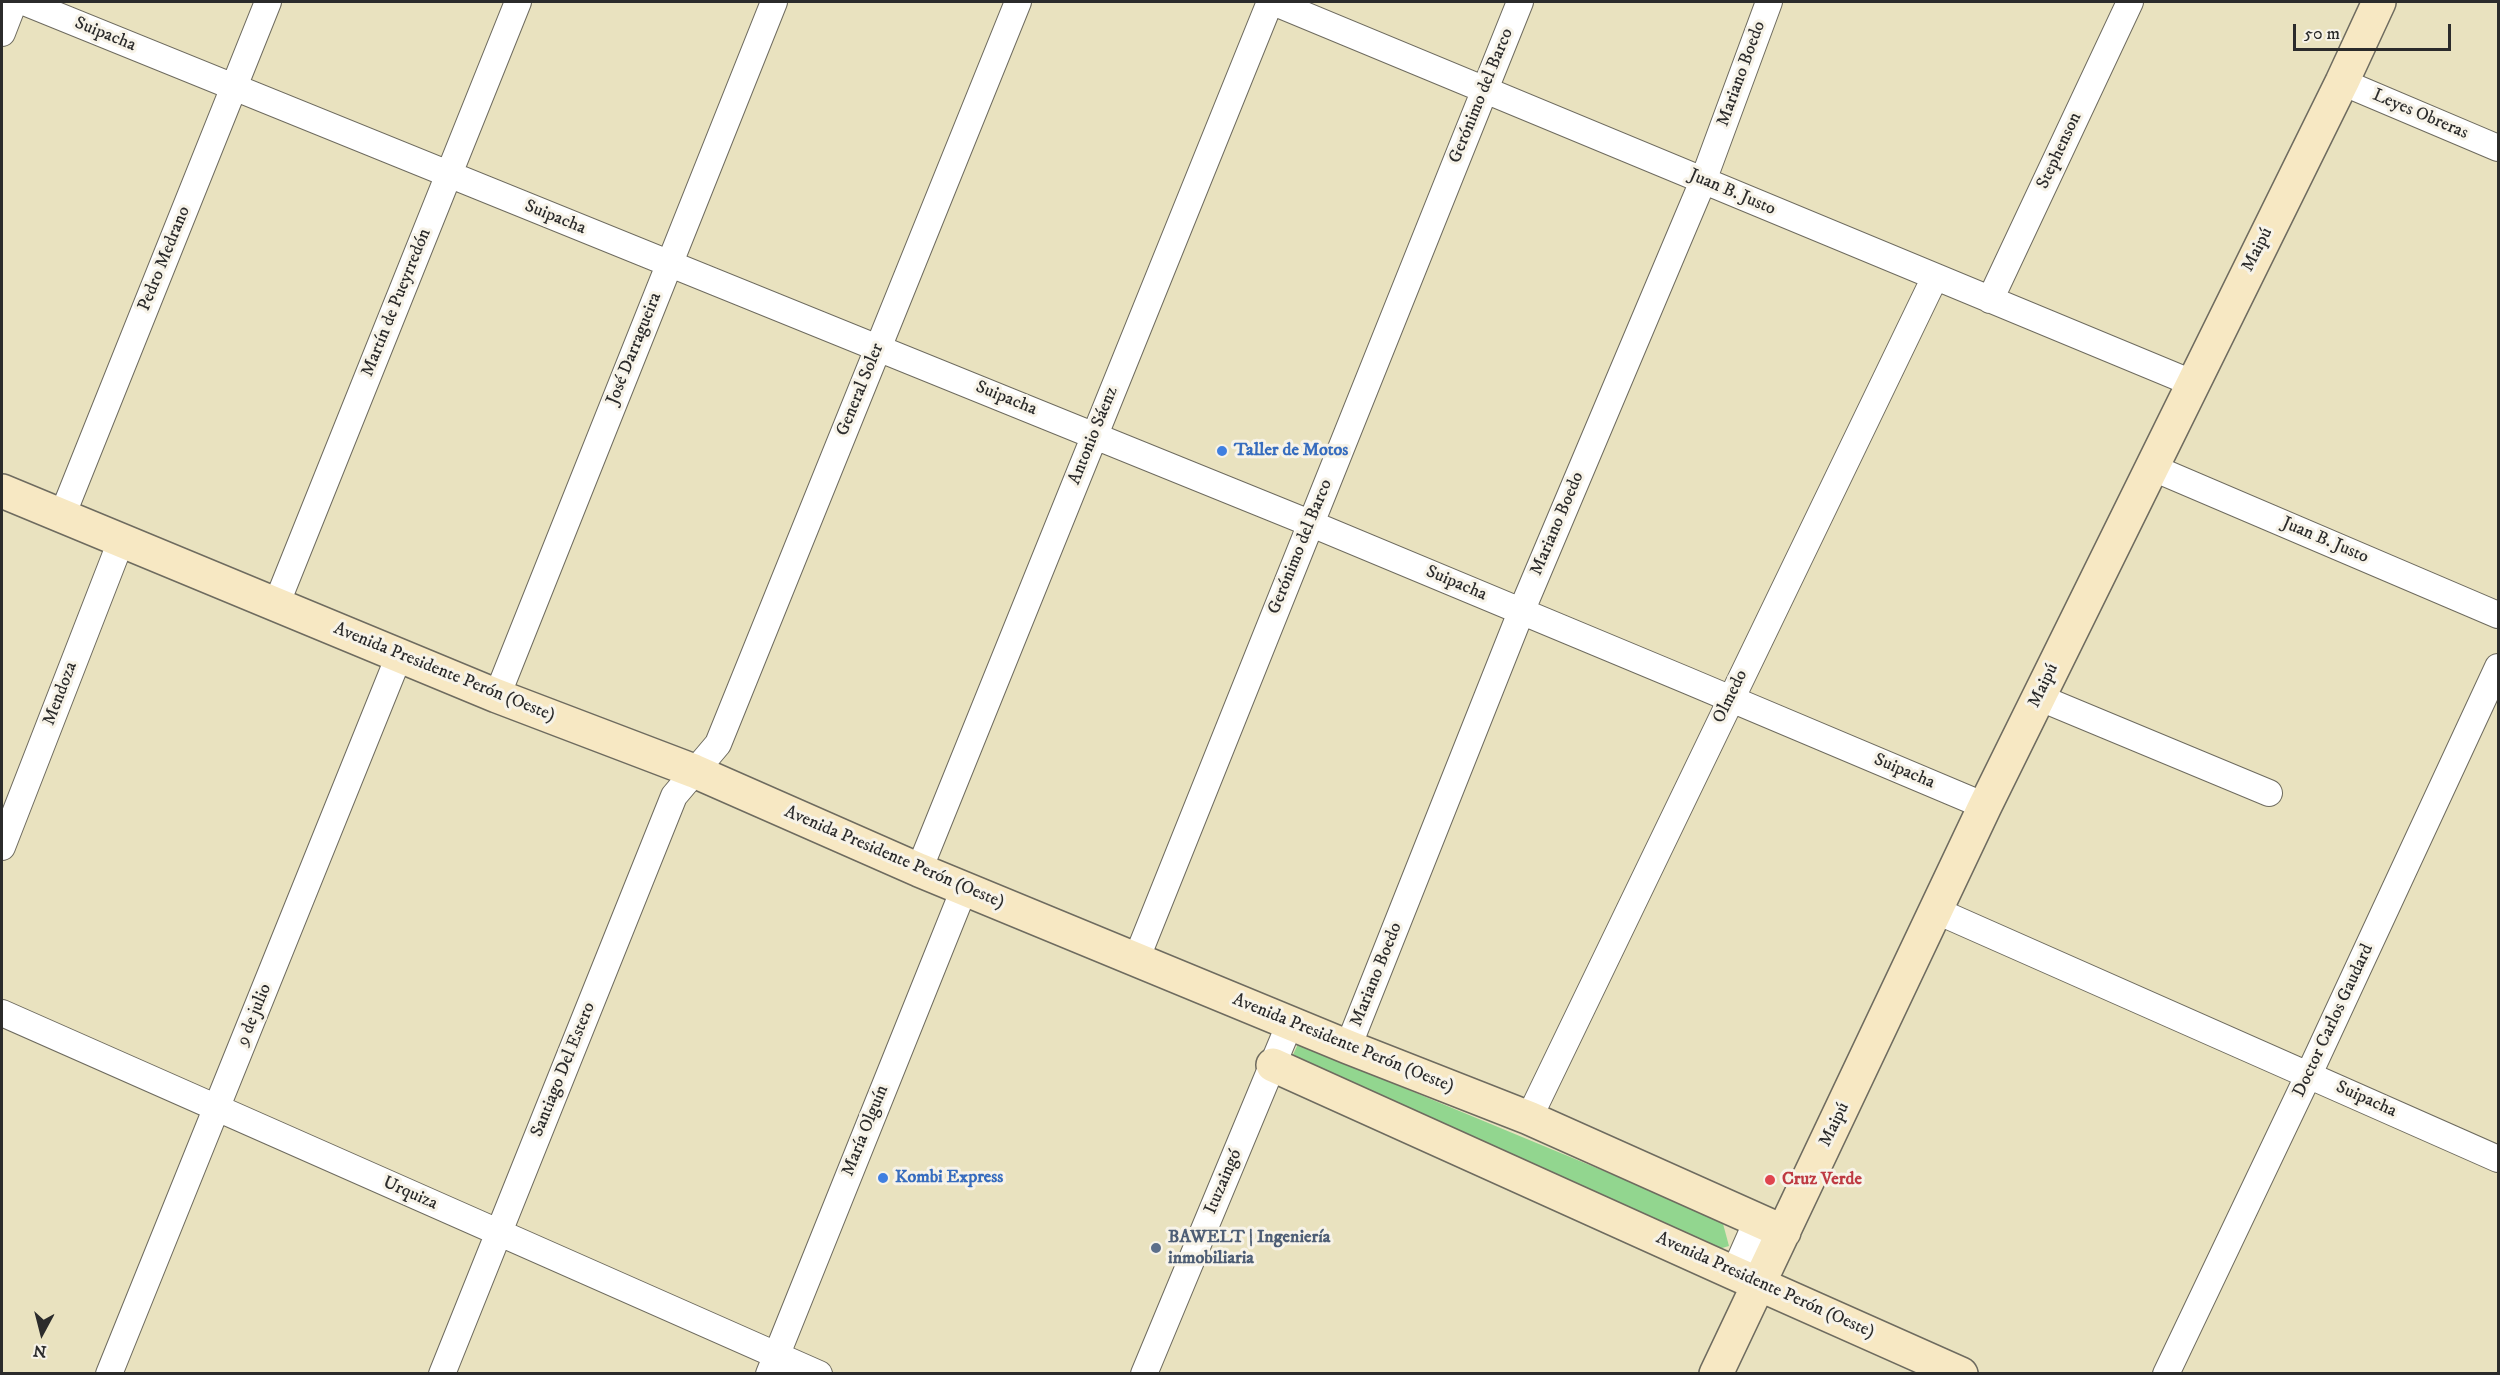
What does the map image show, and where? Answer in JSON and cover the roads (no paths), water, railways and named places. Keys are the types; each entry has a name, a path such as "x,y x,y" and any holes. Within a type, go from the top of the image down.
{"main road":[{"name":"Maipú","path":"1716,1374 1746,1279 1770,1226 1937,911 2038,697 2342,82 2379,2"},
{"name":"Avenida Presidente Perón (Oeste)","path":"2,491 497,696 694,771 964,889 1348,1047 1529,1118 1770,1226"},
{"name":"Avenida Presidente Perón (Oeste)","path":"1273,1065 1961,1374"}],"street":[{"path":"2,33 14,2"},
{"name":"Suipacha","path":"24,2 448,176 879,347 1311,523 1985,806"},
{"name":"Pedro Medrano","path":"62,516 268,2"},
{"name":"Martín de Pueyrredón","path":"276,605 518,2"},
{"name":"José Darragueira","path":"497,696 774,2"},
{"name":"General Soler","path":"694,771 718,744 1018,2"},
{"name":"Juan B. Justo","path":"1272,2 2192,383"},
{"name":"Antonio Sáenz","path":"919,870 1272,2"},
{"name":"Gerónimo del Barco","path":"1137,960 1520,2"},
{"name":"Mariano Boedo","path":"1348,1047 1521,612 1703,181 1769,2"},
{"name":"Stephenson","path":"1990,300 2130,2"},
{"name":"Leyes Obreras","path":"2342,82 2499,148"},
{"name":"Olmedo","path":"1529,1118 1935,277"},
{"name":"Juan B. Justo","path":"2151,467 2499,615"},
{"name":"Mendoza","path":"2,847 121,541"},
{"name":"9 de julio","path":"110,1374 399,656"},
{"name":"Doctor Carlos Gaudard","path":"2166,1374 2499,667"},
{"path":"2038,697 2269,793"},
{"name":"Santiago Del Estero","path":"442,1374 674,796 694,771"},
{"name":"María Olguín","path":"772,1364 964,889"},
{"name":"Suipacha","path":"1937,911 2309,1074 2497,1153"},
{"name":"Urquiza","path":"2,1013 499,1234 772,1364 819,1374"},
{"name":"Ituzaingó","path":"1144,1374 1290,1023"}],"place":[{"name":"Taller de Motos","path":"1222,451"},
{"name":"Kombi Express","path":"883,1178"},
{"name":"Cruz Verde","path":"1770,1180"},
{"name":"BAWELT | Ingeniería inmobiliaria","path":"1156,1248"}]}
